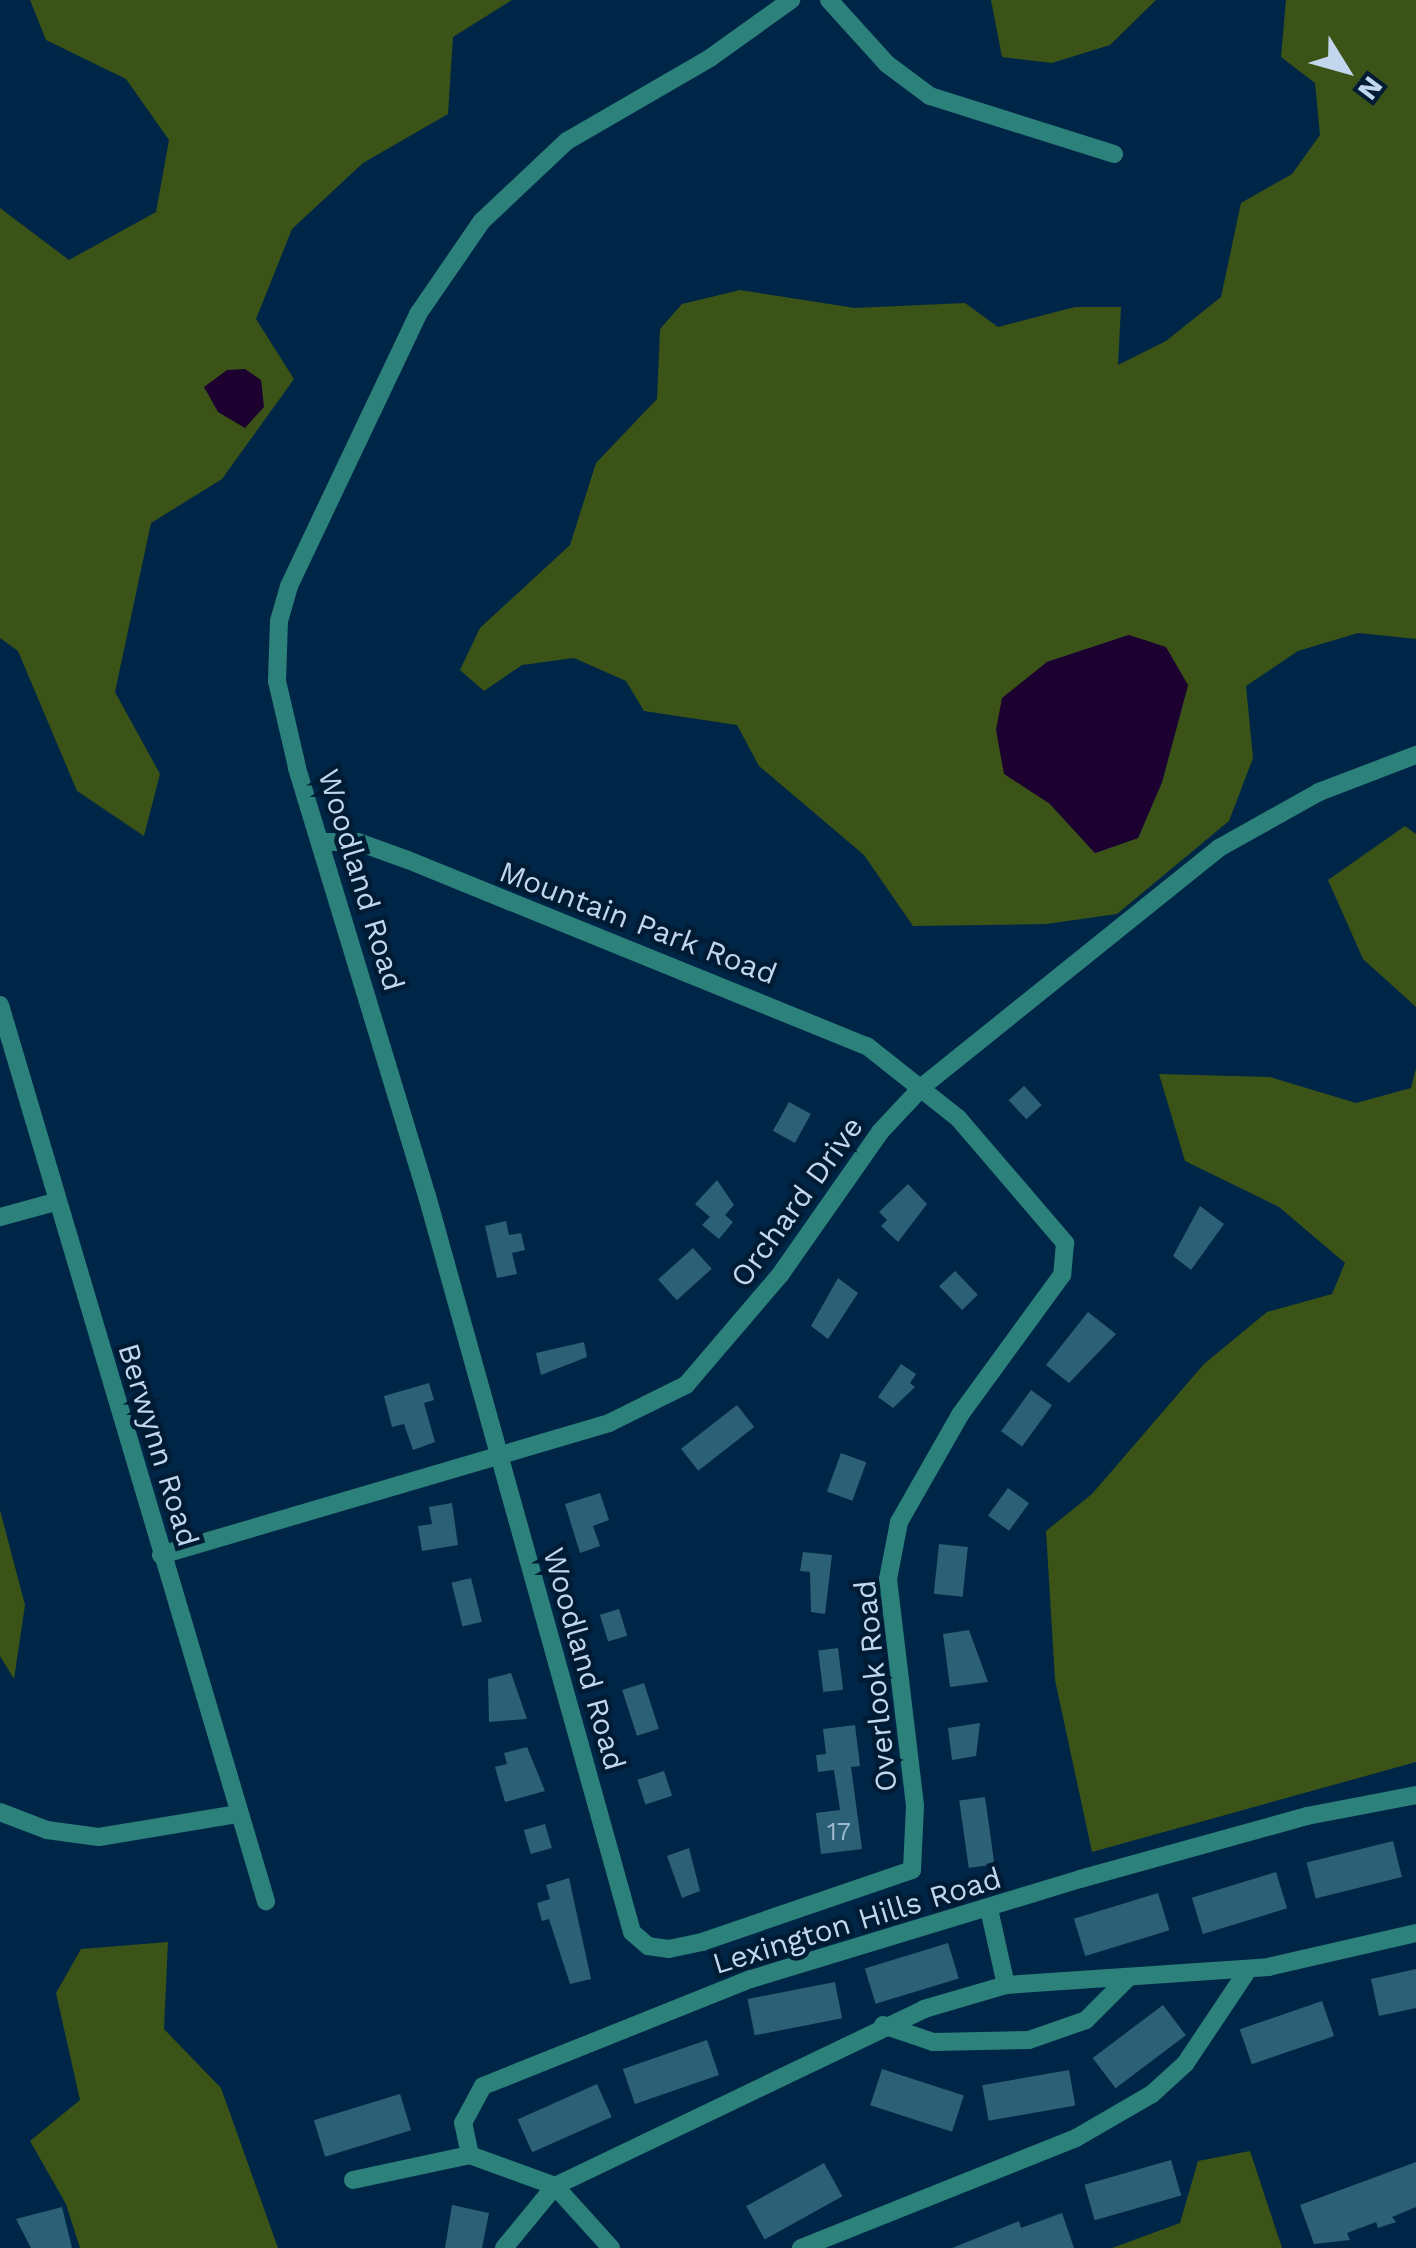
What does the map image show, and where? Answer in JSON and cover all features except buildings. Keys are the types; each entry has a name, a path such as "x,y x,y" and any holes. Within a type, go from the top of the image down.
{"street":[{"name":"Woodland Road","path":"648,1946 632,1932 623,1908 320,842 278,680 279,620 289,586 418,314 482,221 567,140 710,58 790,0"},
{"path":"829,0 887,64 930,96 1114,154"},
{"name":"Orchard Drive","path":"162,1555 642,1412 686,1385 780,1275 880,1132 924,1086 1219,848 1318,792 1416,754"},
{"name":"Mountain Park Road","path":"320,842 358,842 408,860 807,1019 867,1046 924,1086"},
{"name":"Berwynn Road","path":"0,1005 54,1202 266,1900"},
{"name":"Overlook Road","path":"648,1946 702,1942 912,1870 915,1806 888,1578 899,1522 960,1415 1062,1275 1066,1260 1066,1243 1051,1220 924,1086"},
{"path":"0,1217 54,1202"},
{"name":"Lexington Hills Road","path":"470,2154 463,2123 469,2104 498,2076 751,1978 1307,1816 1416,1794"},
{"path":"0,1812 47,1830 100,1837 238,1814"},
{"path":"990,1909 1006,1985"},
{"path":"504,2248 554,2186 883,2025 1006,1985 1248,1970 1416,1933"},
{"path":"801,2248 1076,2138 1152,2094 1185,2064 1248,1970"},
{"path":"883,2025 965,2045 1043,2038 1086,2020 1127,1979"},
{"path":"353,2180 470,2154 554,2186 611,2248"}],"green space":[{"path":"30,0 512,0 453,37 448,114 363,163 292,229 256,319 294,379 222,479 151,523 115,692 160,774 144,836 77,791 18,651 0,638 0,208 69,260 156,212 169,140 126,79 46,40"},
{"path":"991,0 1156,0 1110,45 1052,63 1002,57"},
{"path":"1286,0 1416,0 1416,639 1358,633 1298,651 1246,686 1253,758 1229,821 1117,914 1046,924 913,926 864,855 759,766 737,725 644,711 626,681 574,658 522,665 484,691 460,670 480,628 570,545 596,463 657,399 660,329 682,304 740,290 855,308 965,303 998,327 1075,307 1121,307 1118,365 1166,341 1221,297 1241,203 1292,174 1320,135 1315,83 1281,57","holes":["1129,635 1188,685 1162,782 1138,838 1095,853 1050,804 1047,662"]},
{"path":"1405,826 1416,834 1416,1007 1363,959 1328,880"},
{"path":"1416,1068 1416,1762 1092,1852 1055,1680 1046,1531 1092,1494 1204,1364 1267,1312 1332,1294 1345,1263 1279,1207 1185,1161 1159,1074 1270,1077 1356,1103 1411,1088"},
{"path":"0,1510 25,1605 14,1679 0,1656"},
{"path":"168,1942 164,2029 221,2088 278,2248 80,2248 66,2204 30,2141 80,2100 56,1993 81,1949"},
{"path":"1250,2151 1282,2248 1112,2248 1180,2223 1198,2161"}],"shaded area":[{"path":"245,369 261,380 264,407 245,428 218,412 204,387 227,370"},
{"path":"1129,635 1166,647 1188,685 1162,782 1138,838 1095,853 1050,804 1004,774 996,730 1002,698 1047,662"}]}
